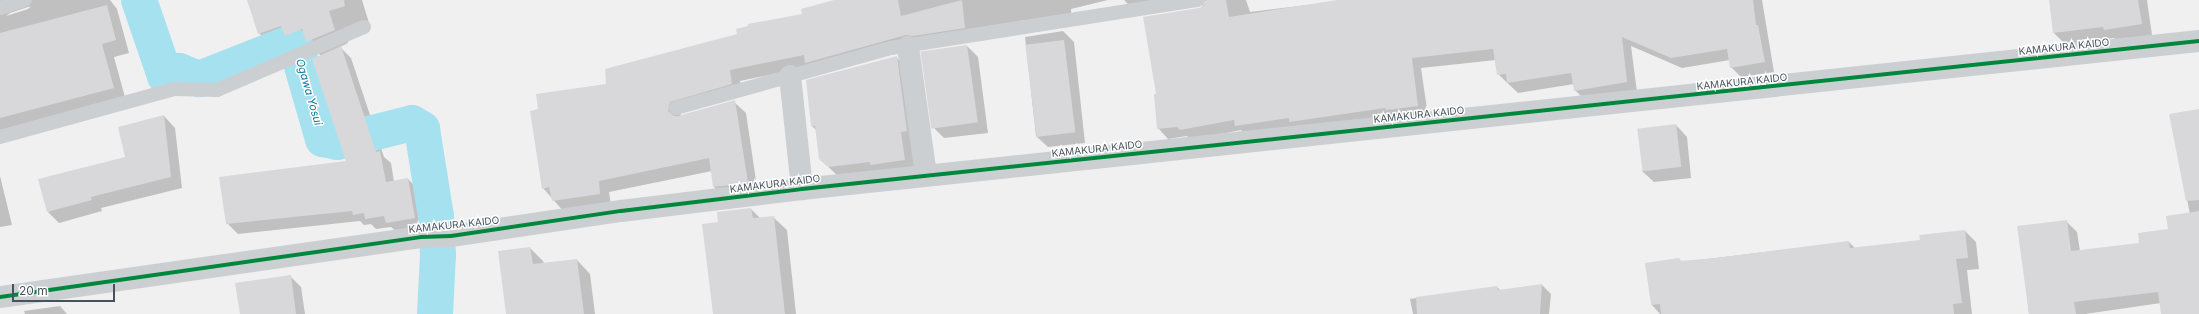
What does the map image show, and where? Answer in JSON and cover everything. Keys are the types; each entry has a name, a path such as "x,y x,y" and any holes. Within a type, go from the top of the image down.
{"street":[{"name":"KAMAKURA KAIDO","path":"0,298 421,236 451,236 621,211 802,189 2199,41"},
{"path":"908,47 926,175"},
{"path":"790,76 802,189"}],"lane":[{"path":"0,8 25,0"},
{"path":"676,108 891,48 908,47 1198,0"},
{"path":"0,137 174,89 216,90 364,27"}],"building":[{"path":"247,0 344,0 345,6 329,11 335,30 306,42 302,29 285,36 281,26 258,34"},
{"path":"834,0 898,0 901,16 962,0 965,28 913,36 906,35 805,63 804,55 730,70 732,84 670,102 668,111 674,116 678,116 735,100 748,183 713,187 709,158 599,181 600,194 552,201 549,187 542,189 530,111 538,109 536,94 606,84 605,69 737,34 736,29 748,26 748,24 802,14 801,9"},
{"path":"1206,0 1226,0 1229,17 1337,0 1753,0 1756,25 1758,25 1765,62 1730,68 1727,49 1671,58 1622,37 1627,82 1574,91 1571,73 1507,83 1506,74 1497,75 1493,49 1412,58 1418,106 1386,110 1385,108 1289,122 1289,118 1235,126 1234,120 1180,130 1177,127 1157,129 1154,94 1156,94 1143,17 1199,8 1204,6"},
{"path":"2049,0 2138,0 2142,24 2104,30 2103,27 2053,33"},
{"path":"107,5 116,40 102,44 114,88 0,118 0,33"},
{"path":"1064,40 1075,132 1037,137 1025,45"},
{"path":"967,45 978,122 931,129 920,52"},
{"path":"341,46 376,152 380,151 386,182 408,178 415,218 386,223 384,216 365,219 364,213 353,215 352,211 226,224 219,177 346,161 312,59"},
{"path":"897,56 907,131 901,132 905,160 870,165 870,162 828,167 819,159 815,126 811,126 806,80"},
{"path":"2199,109 2199,200 2186,201 2169,114"},
{"path":"164,115 171,177 91,197 92,200 47,212 38,179 125,157 118,127"},
{"path":"1676,124 1681,167 1643,171 1637,129"},
{"path":"751,208 753,218 774,216 785,314 713,314 702,224 718,222 717,212"},
{"path":"2199,211 2199,314 2161,314 2158,292 2074,302 2076,314 2029,314 2017,226 2067,220 2071,251 2139,243 2138,233 2168,229 2166,216"},
{"path":"1965,230 1968,258 1956,259 1962,303 1953,304 1954,314 1661,314 1660,304 1651,305 1645,263 1679,258 1680,261 1716,258 1849,241 1850,248 1920,240 1919,235"},
{"path":"530,247 533,264 577,259 584,314 506,314 498,251"},
{"path":"291,275 296,314 240,314 235,283"},
{"path":"1542,284 1540,314 1417,314 1416,297 1497,286 1498,290"}],"waterway":[{"name":"Ogawa Yosui","path":"139,0 165,76 179,71 199,79 288,44 297,49 323,139 337,142 412,123 422,129 436,216 438,255 435,314"}],"cycle path":[{"path":"0,297 421,237 451,236 621,211 802,189 2199,41"}]}
